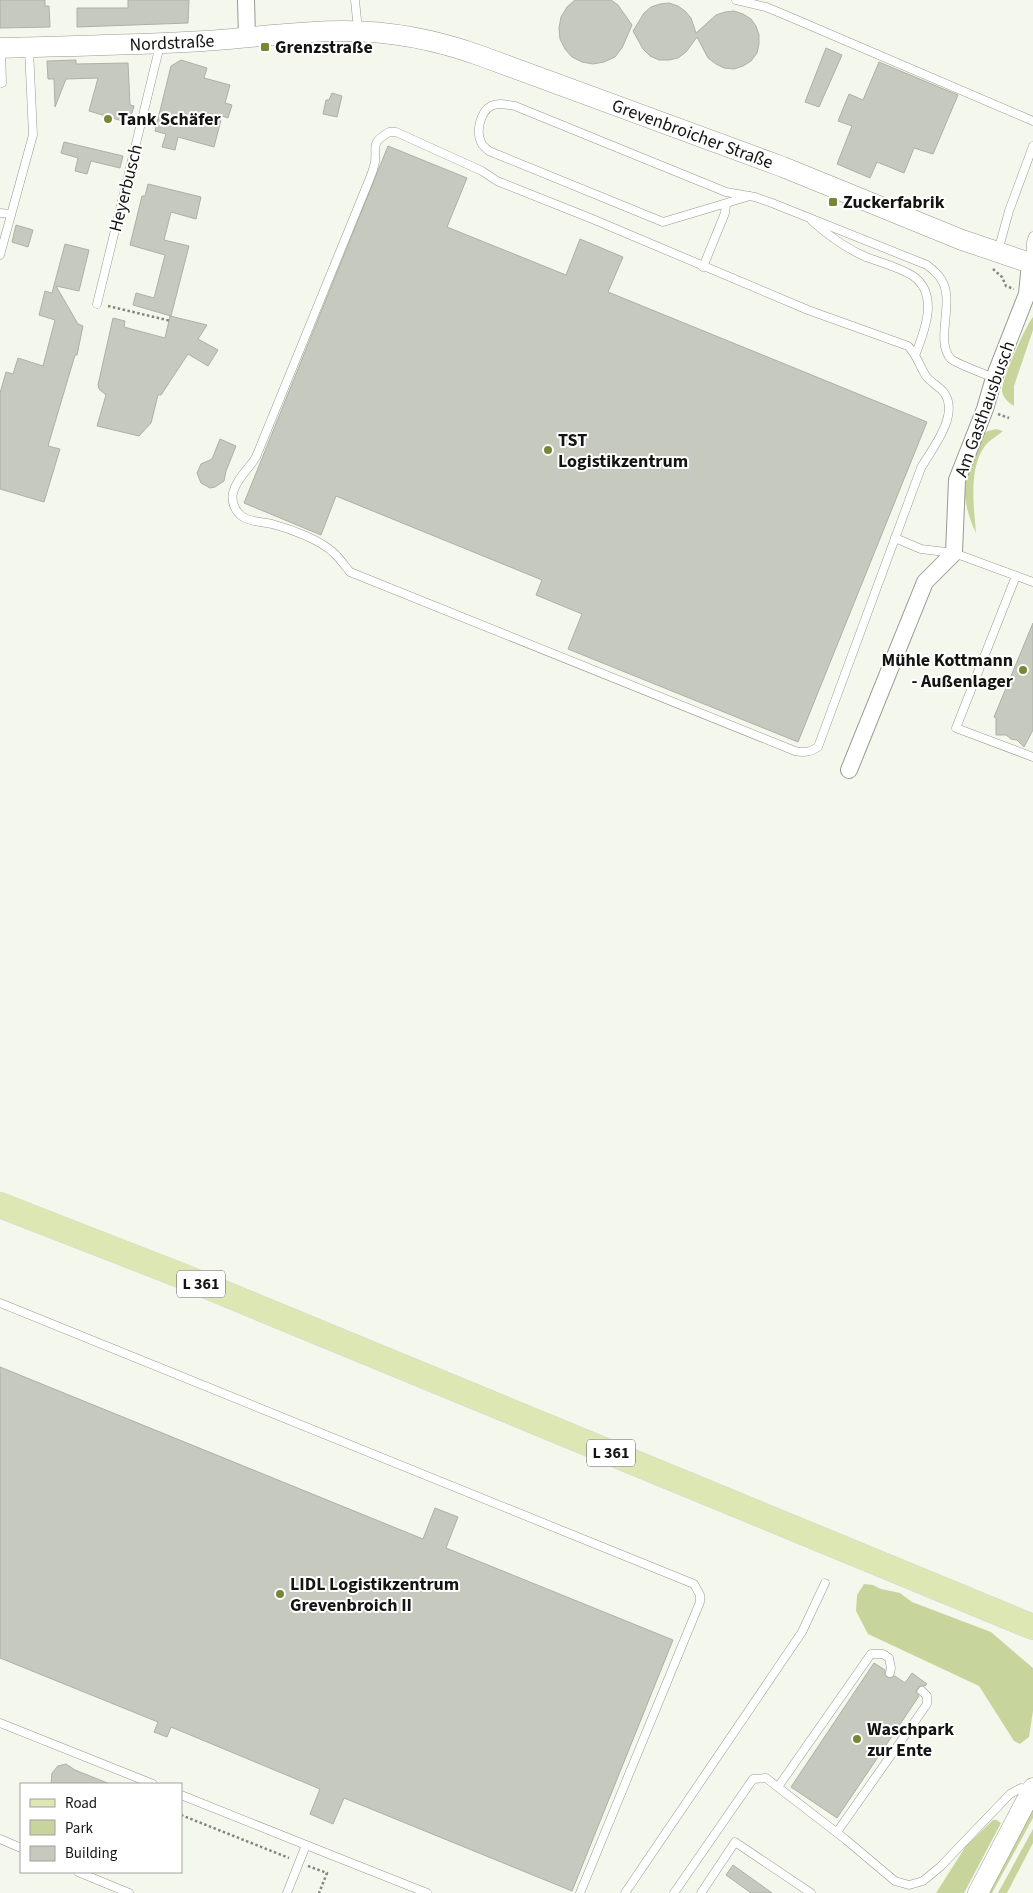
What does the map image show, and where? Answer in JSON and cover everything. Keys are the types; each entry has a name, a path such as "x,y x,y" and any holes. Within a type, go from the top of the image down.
{"main road":[{"name":"L 361","path":"0,1205 182,1276 1033,1627"},
{"name":"L 361","path":"999,1613 1033,1641"}],"street":[{"path":"246,0 247,38"},
{"name":"Nordstraße","path":"0,48 161,43 352,31"},
{"name":"Grevenbroicher Straße","path":"352,31 414,38 469,52 782,167 962,240 1031,264"},
{"name":"Am Gasthausbusch","path":"954,553 957,480 985,409 994,378 1028,294 1031,264"},
{"path":"849,770 925,582 954,553"},
{"path":"978,1893 1032,1789"}],"lane":[{"path":"352,31 355,0"},
{"path":"736,0 766,7 1033,121"},
{"name":"Heyerbusch","path":"97,304 161,43"},
{"path":"0,255 33,136 28,47"},
{"path":"0,48 2,83"},
{"path":"750,196 663,222 489,151 481,144 479,135 482,116 491,106 500,104 515,106 726,192 750,196 772,203 927,265 941,278 946,287 947,308 944,340 947,353 953,361 994,378"},
{"path":"389,132 396,132 482,171 497,181 703,266 808,310 908,346 916,354 927,377 945,394 950,406 936,447 921,468 818,746 811,751 804,753 713,719 350,572 335,554 322,544 276,525 242,517 233,503 233,493 238,482 256,457 366,187 375,161 374,149 378,140 389,132"},
{"path":"997,252 1009,211 1033,146"},
{"path":"703,266 725,213 726,204"},
{"path":"0,213 11,214"},
{"path":"807,217 836,242 914,276 921,284 926,293 928,304 927,321 916,354"},
{"path":"1031,264 1030,242 1033,236"},
{"path":"895,538 921,549 954,553 1033,582"},
{"path":"1016,576 956,728 1033,757"},
{"path":"0,1303 694,1584 700,1595 700,1602 580,1893"},
{"path":"625,1893 802,1632 825,1583"},
{"path":"778,1787 871,1654 883,1654 889,1658 891,1664 890,1673"},
{"path":"837,1832 927,1704 928,1696 922,1691"},
{"path":"0,1723 151,1783"},
{"path":"674,1893 753,1779 766,1778 837,1832 895,1881 909,1884 923,1881 940,1867 1010,1794 1021,1788 1032,1789"},
{"path":"182,1795 428,1893"},
{"path":"0,1839 20,1848"},
{"path":"701,1893 735,1842 811,1893"},
{"path":"287,1893 306,1845"},
{"path":"80,1873 129,1893"}],"path":[{"path":"97,304 171,321"},
{"path":"182,1815 327,1873 319,1893"}],"green space":[{"path":"1033,317 1033,330 1014,386 1014,406 1003,396 1003,385 1014,353"},
{"path":"996,429 1003,431 985,446 976,466 973,500 976,533 966,506 966,481 971,461 983,435 988,431"},
{"path":"864,1584 900,1593 912,1602 991,1632 1033,1668 1033,1711 1029,1737 1020,1744 1014,1741 979,1686 868,1634 856,1611 857,1595"},
{"path":"1033,1808 1033,1818 992,1893 988,1893"},
{"path":"993,1820 1001,1823 964,1893 936,1893 966,1846"},
{"path":"1033,1829 1033,1843 1007,1893 998,1893"}],"building":[{"path":"0,0 45,0 45,6 49,6 50,27 0,28"},
{"path":"128,0 189,0 188,23 77,27 77,8 128,8"},
{"path":"575,0 611,0 618,5 632,25 622,48 615,57 593,64 582,62 572,57 565,49 560,39 561,17 567,7"},
{"path":"669,3 685,11 691,18 696,33 716,15 734,11 743,14 751,19 756,26 759,35 757,53 751,61 743,66 734,69 724,68 708,58 697,37 686,52 678,58 659,60 650,56 643,49 633,31 644,13 651,7"},
{"path":"826,48 842,55 819,107 805,102"},
{"path":"76,60 76,64 128,63 130,105 134,106 129,123 89,111 98,78 66,79 55,107 54,79 48,79 47,61"},
{"path":"181,60 207,68 204,78 230,85 225,103 232,105 228,118 222,116 214,147 178,137 175,150 162,147 166,134 155,131 171,66"},
{"path":"879,62 958,95 933,154 914,148 904,173 877,162 870,178 837,164 852,126 838,121 849,94 863,100"},
{"path":"332,93 342,96 337,117 323,114 326,100 329,100"},
{"path":"64,142 123,156 120,168 91,161 87,174 75,171 78,158 61,153"},
{"path":"388,146 467,178 447,227 566,275 580,239 623,257 608,292 927,422 798,742 568,649 582,614 536,595 542,580 336,496 321,535 244,503"},
{"path":"148,184 201,197 196,219 171,212 164,240 189,246 171,316 133,305 136,293 154,298 165,255 130,245 142,196 145,196"},
{"path":"16,225 33,230 28,247 12,242"},
{"path":"65,244 89,250 79,291 56,286 78,324 83,326 77,355 75,355 48,446 60,449 44,502 0,489 0,393 6,372 13,374 18,358 43,366 55,320 39,315 45,291 52,293"},
{"path":"170,316 207,325 198,339 218,350 208,366 188,354 161,395 158,395 151,423 139,436 97,426 106,395 99,389 98,385 113,318 125,321 124,327 165,338"},
{"path":"220,439 236,446 224,481 210,488 201,483 197,473 201,464 212,459"},
{"name":"Mühle Kottmann - Außenlager","path":"1033,623 1033,730 1024,747 1017,740 1011,739 1006,735 996,735 996,718 994,717"},
{"name":"LIDL Logistikzentrum Grevenbroich II","path":"0,1367 423,1539 435,1508 458,1517 446,1548 673,1640 572,1891 344,1798 333,1824 310,1814 320,1789 171,1727 167,1737 154,1732 158,1722 0,1658"},
{"name":"Waschpark zur Ente","path":"874,1663 885,1670 885,1675 888,1678 895,1676 905,1683 912,1673 927,1684 918,1687 916,1692 919,1696 837,1818 791,1787"},
{"path":"66,1764 75,1770 108,1783 51,1783 52,1773 58,1766"},
{"path":"733,1865 772,1893 751,1893 726,1875"}],"place":[{"name":"Grenzstraße","path":"265,47"},
{"name":"Tank Schäfer","path":"108,119"},
{"name":"Zuckerfabrik","path":"833,202"},
{"name":"TST Logistikzentrum","path":"548,450"},
{"name":"Mühle Kottmann - Außenlager","path":"1023,670"},
{"name":"LIDL Logistikzentrum Grevenbroich II","path":"280,1594"},
{"name":"Waschpark zur Ente","path":"857,1739"}]}
